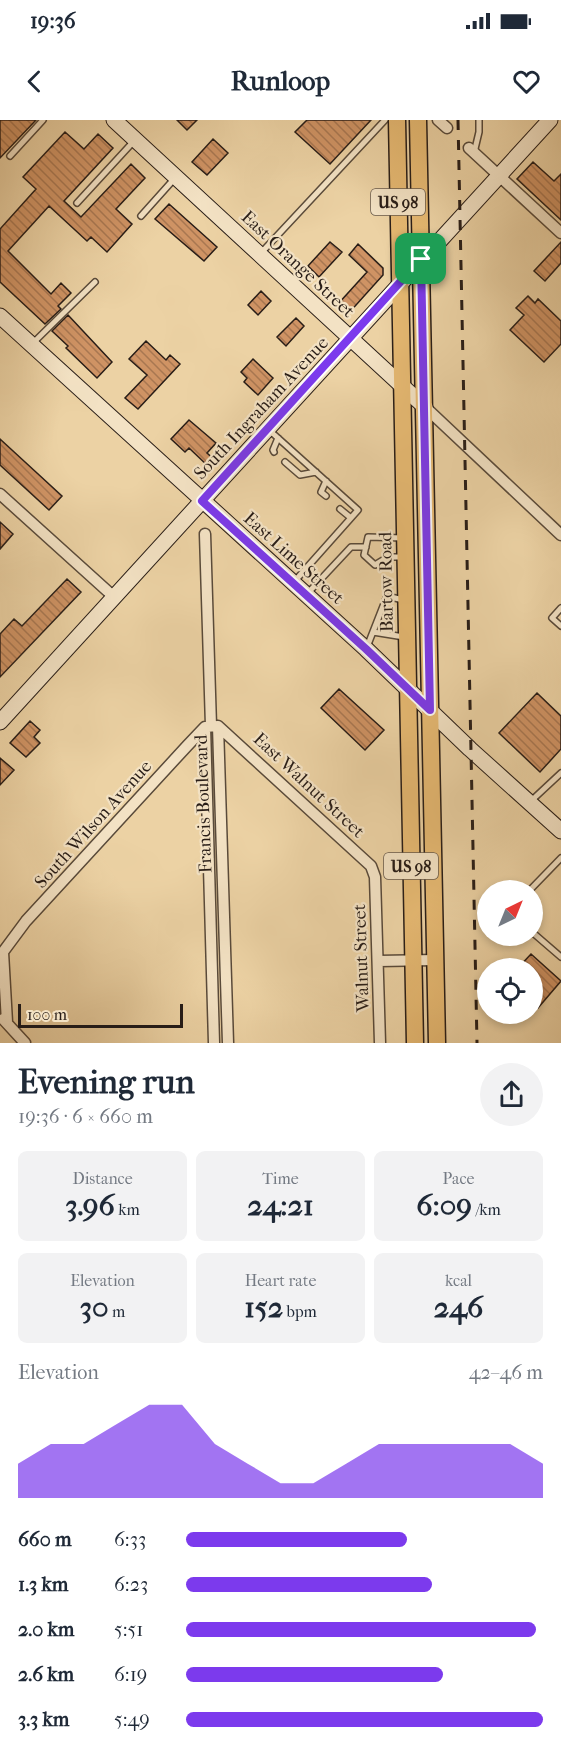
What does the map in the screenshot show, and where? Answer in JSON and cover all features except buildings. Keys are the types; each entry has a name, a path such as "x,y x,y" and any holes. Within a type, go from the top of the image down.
{"main road":[{"name":"Bartow Road","path":"397,120 415,1043"},
{"name":"US 98","path":"418,120 437,1043"}],"street":[{"name":"East Orange Street","path":"115,120 561,535"},
{"path":"438,120 447,128"},
{"name":"South Ingraham Avenue","path":"0,722 202,501 273,433 350,339 550,120"},
{"path":"472,151 561,233"},
{"name":"East Lime Street","path":"0,316 366,649 561,831"},
{"path":"0,494 114,597"},
{"name":"Francis Boulevard","path":"205,534 211,726 210,891 214,1043"},
{"name":"Francis Boulevard","path":"211,726 223,890 228,1043"},
{"name":"East Walnut Street","path":"211,726 358,853 374,872"},
{"name":"South Wilson Avenue","path":"3,1019 1,953 26,921 211,726"},
{"name":"Walnut Street","path":"374,872 379,961 380,1043"},
{"path":"210,891 223,890"},
{"path":"379,961 435,960"},
{"path":"3,1019 25,1043"}],"lane":[{"path":"9,156 43,120"},
{"path":"259,254 386,120"},
{"path":"472,151 479,132 478,120"},
{"path":"77,203 135,140"},
{"path":"141,216 176,177"},
{"path":"32,345 95,282"},
{"path":"273,433 274,452"},
{"path":"273,433 358,510 293,583"},
{"path":"285,462 300,475 316,472"},
{"path":"326,481 321,492 326,496"},
{"path":"340,508 351,518"},
{"path":"405,538 368,537 364,555 375,565 388,558 406,556"},
{"path":"388,538 388,558"},
{"path":"307,595 351,547 366,547"},
{"path":"366,649 387,596 406,601"},
{"path":"561,608 552,618 561,626"},
{"path":"373,632 407,638"},
{"path":"530,802 561,772"},
{"path":"540,880 561,858"},
{"path":"543,941 561,957"}],"railway":[{"path":"458,120 477,1043"}],"route":[{"path":"421,259 425,407 430,710 202,501 421,259"}]}
